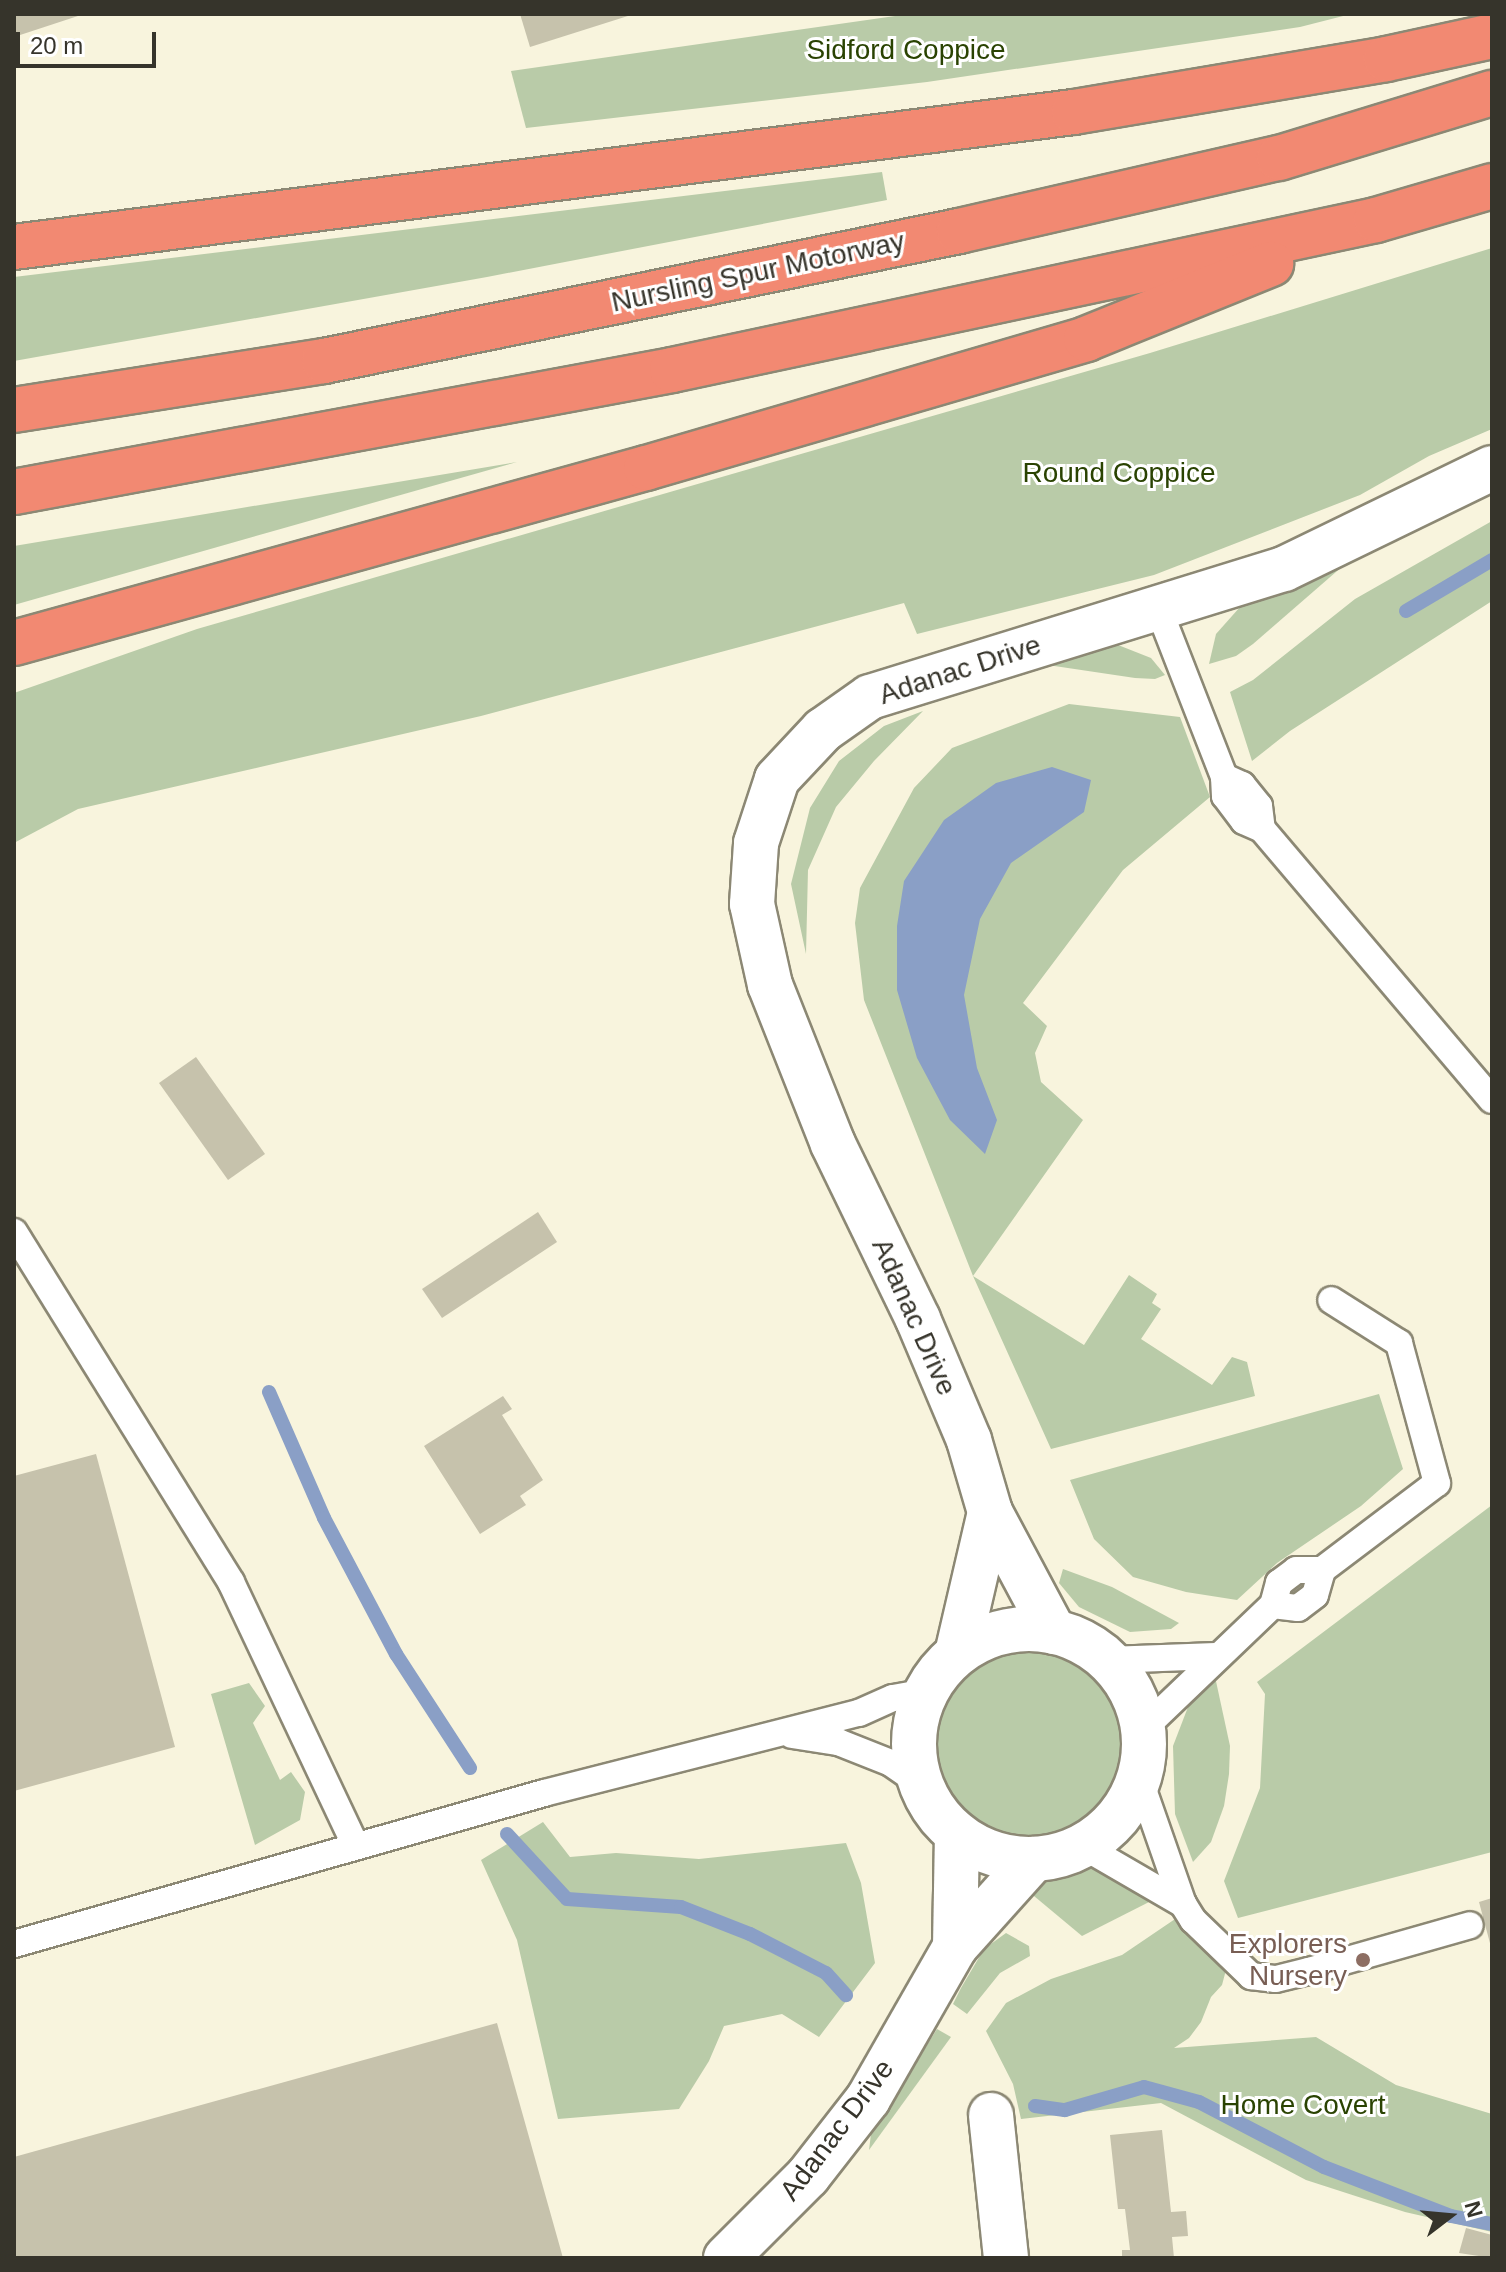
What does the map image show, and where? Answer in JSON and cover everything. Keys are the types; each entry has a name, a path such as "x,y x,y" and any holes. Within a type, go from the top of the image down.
{"highway":[{"path":"14,247 1074,112 1386,59 1492,36"},
{"name":"Nursling Spur Motorway","path":"14,410 324,361 959,231 1279,158 1492,93"},
{"path":"14,492 672,370 1376,220 1492,186"},
{"path":"14,643 631,472 1086,339 1376,220"}],"street":[{"name":"Adanac Drive","path":"1054,1632 990,1512 957,1413 918,1319 833,1144 770,985 752,904 756,843 777,779 823,730 870,697 1284,569 1492,468"},
{"path":"957,1654 990,1512"},
{"path":"1026,1629 1054,1632 1084,1643 1108,1660 1132,1693 1142,1730 1139,1778 1118,1817 1083,1846 1034,1859 997,1855 957,1834 934,1809 921,1784 914,1734 926,1692 941,1669 957,1654 998,1633 1026,1629"},
{"name":"Adanac Drive","path":"955,1947 957,1834"},
{"name":"Adanac Drive","path":"726,2258 808,2176 868,2099 955,1947 1034,1859"},
{"path":"991,2115 1006,2258"}],"lane":[{"path":"1159,610 1224,777 1242,785 1259,806 1262,829 1492,1100"},
{"path":"14,1232 231,1582 356,1846"},
{"path":"1142,1730 1216,1656 1273,1605 1279,1583 1296,1570 1322,1570 1437,1483 1399,1343 1331,1300"},
{"path":"1108,1660 1216,1656"},
{"path":"14,1944 356,1846 859,1713 893,1698 926,1692"},
{"path":"781,1733 838,1742 891,1763 921,1784"},
{"path":"1139,1778 1183,1904 1193,1920 1251,1976 1276,1979 1470,1925"},
{"path":"1083,1846 1183,1904"}],"green space":[{"name":"Sidford Coppice","path":"909,14 1351,14 1300,27 927,82 526,128 511,71"},
{"path":"882,172 887,200 487,277 14,361 14,277"},
{"name":"Round Coppice","path":"1492,248 1492,429 1429,456 1360,495 1154,575 917,634 904,603 481,716 78,809 14,843 14,693 197,629 1150,353"},
{"path":"517,462 270,532 14,605 14,546"},
{"path":"1492,521 1492,601 1290,731 1252,761 1230,692 1253,680 1355,599"},
{"path":"1344,565 1253,644 1236,656 1209,664 1216,634 1240,607 1278,589"},
{"path":"1113,643 1151,658 1165,675 1155,679 1135,678 1041,664"},
{"path":"1069,704 1180,717 1210,797 1123,870 1023,1003 1047,1026 1035,1053 1041,1082 1083,1120 973,1276 864,1000 855,923 860,888 914,788 952,748"},
{"path":"923,711 874,761 836,807 808,870 806,954 791,884 810,808 839,761 884,726"},
{"path":"1129,1275 1157,1294 1152,1303 1161,1309 1141,1339 1212,1385 1232,1357 1247,1362 1255,1396 1051,1449 973,1276 1084,1345"},
{"path":"1379,1394 1403,1469 1361,1506 1277,1563 1237,1600 1186,1592 1133,1577 1094,1539 1070,1480"},
{"path":"1492,1505 1492,1852 1238,1918 1224,1881 1260,1788 1265,1694 1257,1682"},
{"path":"1063,1569 1112,1587 1179,1623 1171,1629 1130,1632 1079,1607 1059,1583"},
{"path":"1028,1647 1065,1654 1096,1675 1117,1706 1124,1743 1117,1780 1096,1811 1065,1832 1028,1839 991,1832 960,1811 939,1780 932,1743 939,1706 960,1675 991,1654"},
{"path":"1214,1672 1230,1746 1229,1774 1224,1806 1211,1842 1193,1862 1175,1814 1173,1746 1188,1707"},
{"path":"249,1683 265,1706 253,1723 280,1780 291,1772 305,1792 300,1820 255,1845 211,1694"},
{"path":"543,1822 570,1857 616,1853 699,1859 846,1843 861,1883 875,1963 819,2037 782,2014 724,2026 709,2061 679,2109 558,2119 517,1940 481,1860"},
{"path":"1070,1867 1091,1867 1155,1899 1082,1936 1028,1891"},
{"name":"Home Covert","path":"1181,1915 1226,1970 1222,1985 1211,1997 1201,2022 1189,2038 1174,2048 1316,2037 1396,2085 1492,2114 1492,2232 1405,2212 1306,2180 1161,2103 1021,2119 1013,2084 986,2031 1006,2003 1051,1979 1122,1955"},
{"path":"1006,1933 1029,1946 1030,1956 1000,1973 967,2014 953,2004 984,1949"},
{"path":"937,2029 951,2037 869,2150 871,2134"}],"water":[{"path":"1052,767 1091,780 1084,812 1011,863 980,919 964,995 977,1068 997,1120 985,1154 950,1120 917,1058 897,990 897,926 904,881 944,820 996,783"}],"building":[{"path":"14,14 81,14 81,15 14,37"},
{"path":"520,14 631,14 631,15 530,47"},
{"path":"196,1057 265,1154 228,1180 159,1083"},
{"path":"538,1212 557,1242 442,1318 422,1289"},
{"path":"503,1396 512,1409 502,1415 543,1480 520,1496 526,1505 480,1534 424,1446"},
{"path":"96,1454 175,1747 14,1791 14,1476"},
{"path":"1492,1898 1492,1947 1491,1947 1479,1902"},
{"path":"497,2023 563,2258 14,2258 14,2157"},
{"path":"1162,2130 1171,2212 1186,2211 1188,2236 1172,2237 1174,2258 1122,2258 1122,2250 1130,2250 1125,2209 1118,2209 1110,2135"},
{"path":"1466,2228 1492,2235 1492,2258 1459,2253"}],"waterway":[{"path":"1406,611 1492,560"},
{"path":"269,1392 324,1518 396,1654 470,1768"},
{"path":"507,1834 567,1899 681,1907 750,1934 826,1973 846,1995"},
{"path":"1035,2106 1065,2110 1144,2087 1199,2102 1324,2167 1451,2216 1492,2224"}],"place":[{"name":"Explorers Nursery","path":"1363,1960"}]}
